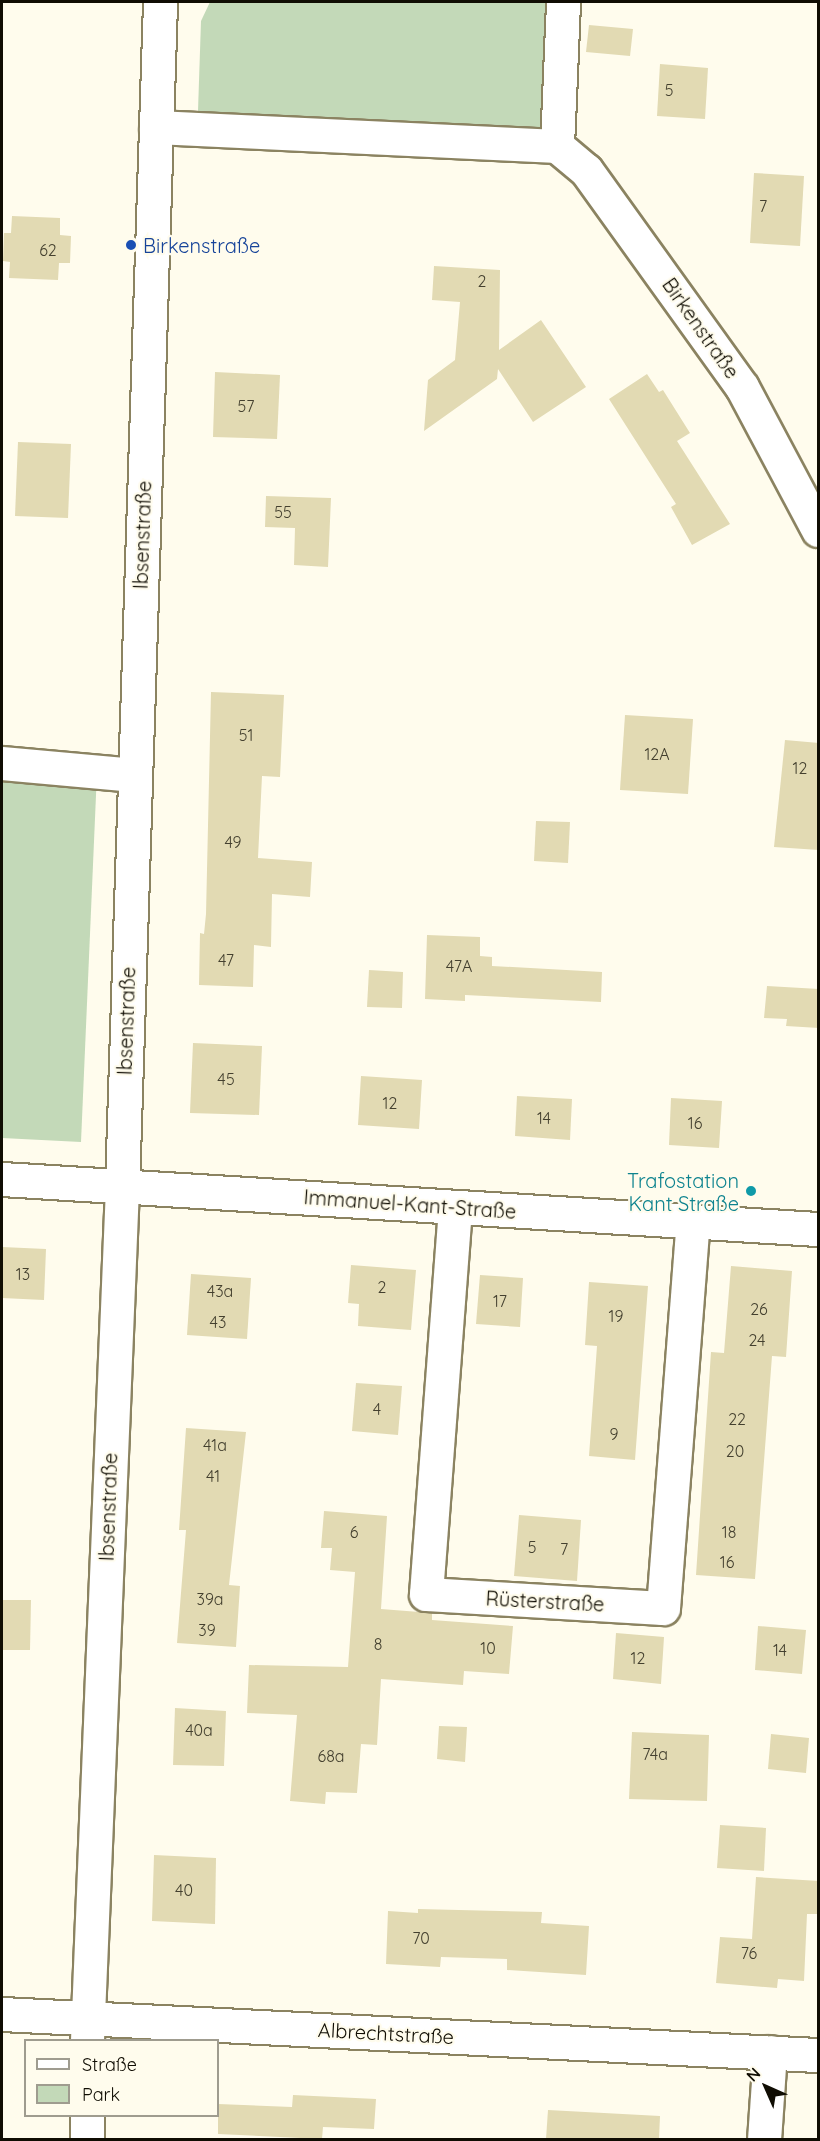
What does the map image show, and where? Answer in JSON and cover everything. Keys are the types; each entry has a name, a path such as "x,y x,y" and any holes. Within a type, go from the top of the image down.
{"street":[{"name":"Ibsenstraße","path":"86,2029 122,1186 160,2"},
{"path":"156,128 557,146 563,2"},
{"name":"Birkenstraße","path":"557,146 586,170 742,387 819,530"},
{"path":"2,763 135,775"},
{"name":"Immanuel-Kant-Straße","path":"2,1179 819,1229"},
{"name":"Rüsterstraße","path":"455,1208 426,1594 663,1608 693,1221"},
{"name":"Albrechtstraße","path":"2,2014 86,2029 819,2055"},
{"path":"764,2139 770,2052"},
{"path":"87,2117 87,2139"}],"green space":[{"path":"210,2 552,2 549,119 541,130 523,138 198,111 201,21"},
{"path":"2,763 97,772 81,1142 2,1138"}],"building":[{"path":"589,25 633,29 630,56 586,52"},
{"path":"660,64 708,68 705,119 657,116"},
{"path":"754,173 804,176 800,246 750,243"},
{"path":"12,216 60,218 60,235 71,236 70,263 59,263 58,280 9,278 10,262 3,261 4,233 11,233"},
{"path":"434,266 500,270 499,350 541,320 586,387 533,422 498,369 497,379 424,431 428,380 455,360 460,302 432,300"},
{"path":"215,372 280,375 277,439 213,437"},
{"path":"647,374 659,392 663,390 690,433 677,441 730,524 692,545 671,507 676,504 609,399"},
{"path":"18,442 71,444 68,518 15,516"},
{"path":"266,496 331,498 328,567 294,565 295,528 265,527"},
{"path":"211,692 284,695 280,777 262,776 258,858 312,862 310,897 272,894 271,947 254,945 253,987 199,985 200,933 204,934 206,914"},
{"path":"625,715 693,719 688,794 620,790"},
{"path":"785,740 819,743 819,850 774,847"},
{"path":"536,821 570,822 568,863 534,861"},
{"path":"427,935 480,937 480,956 492,957 492,966 602,972 601,1002 465,995 465,1001 425,999"},
{"path":"369,970 403,972 402,1008 367,1007"},
{"path":"767,986 819,989 819,1028 786,1026 787,1019 764,1018"},
{"path":"193,1043 262,1046 259,1115 190,1113"},
{"path":"361,1076 422,1080 419,1129 358,1125"},
{"path":"517,1096 572,1099 570,1140 515,1136"},
{"path":"671,1098 722,1101 719,1148 669,1145"},
{"path":"2,1247 46,1249 44,1300 2,1298"},
{"path":"351,1265 416,1270 411,1330 358,1326 359,1304 348,1303"},
{"path":"731,1266 792,1271 786,1357 772,1356 755,1579 696,1575 711,1352 724,1353"},
{"path":"191,1274 251,1278 247,1339 187,1335"},
{"path":"480,1275 523,1278 520,1327 476,1324"},
{"path":"589,1282 648,1286 635,1460 589,1456 597,1346 585,1345"},
{"path":"356,1383 402,1386 398,1435 352,1431"},
{"path":"186,1428 246,1432 229,1585 240,1586 236,1647 177,1643 186,1530 179,1530"},
{"path":"324,1511 387,1516 381,1609 432,1613 432,1620 513,1626 509,1674 464,1671 463,1685 381,1679 377,1745 361,1744 357,1793 326,1792 325,1804 290,1801 297,1715 247,1713 249,1665 348,1667 355,1572 330,1570 332,1548 321,1548"},
{"path":"519,1515 581,1520 577,1581 514,1576"},
{"path":"2,1600 31,1600 30,1650 2,1650"},
{"path":"758,1626 806,1630 802,1674 755,1670"},
{"path":"616,1633 664,1637 661,1684 613,1679"},
{"path":"175,1708 226,1711 224,1766 173,1765"},
{"path":"439,1726 467,1727 465,1762 437,1759"},
{"path":"632,1732 709,1735 707,1801 629,1799"},
{"path":"771,1734 809,1738 806,1773 768,1769"},
{"path":"720,1825 766,1828 764,1871 717,1868"},
{"path":"154,1855 216,1858 215,1924 152,1921"},
{"path":"756,1877 819,1881 819,1914 807,1914 804,1981 778,1979 777,1988 716,1983 720,1937 752,1939"},
{"path":"418,1909 542,1912 541,1923 589,1926 586,1975 507,1970 507,1959 441,1957 440,1967 386,1964 388,1911 418,1913"},
{"path":"293,2095 376,2099 374,2129 323,2127 322,2139 218,2134 219,2104 292,2107"},
{"path":"548,2110 660,2116 659,2139 546,2139"}],"place":[{"name":"Birkenstraße","path":"131,245"},
{"name":"Trafostation Kant Straße","path":"751,1191"}]}
